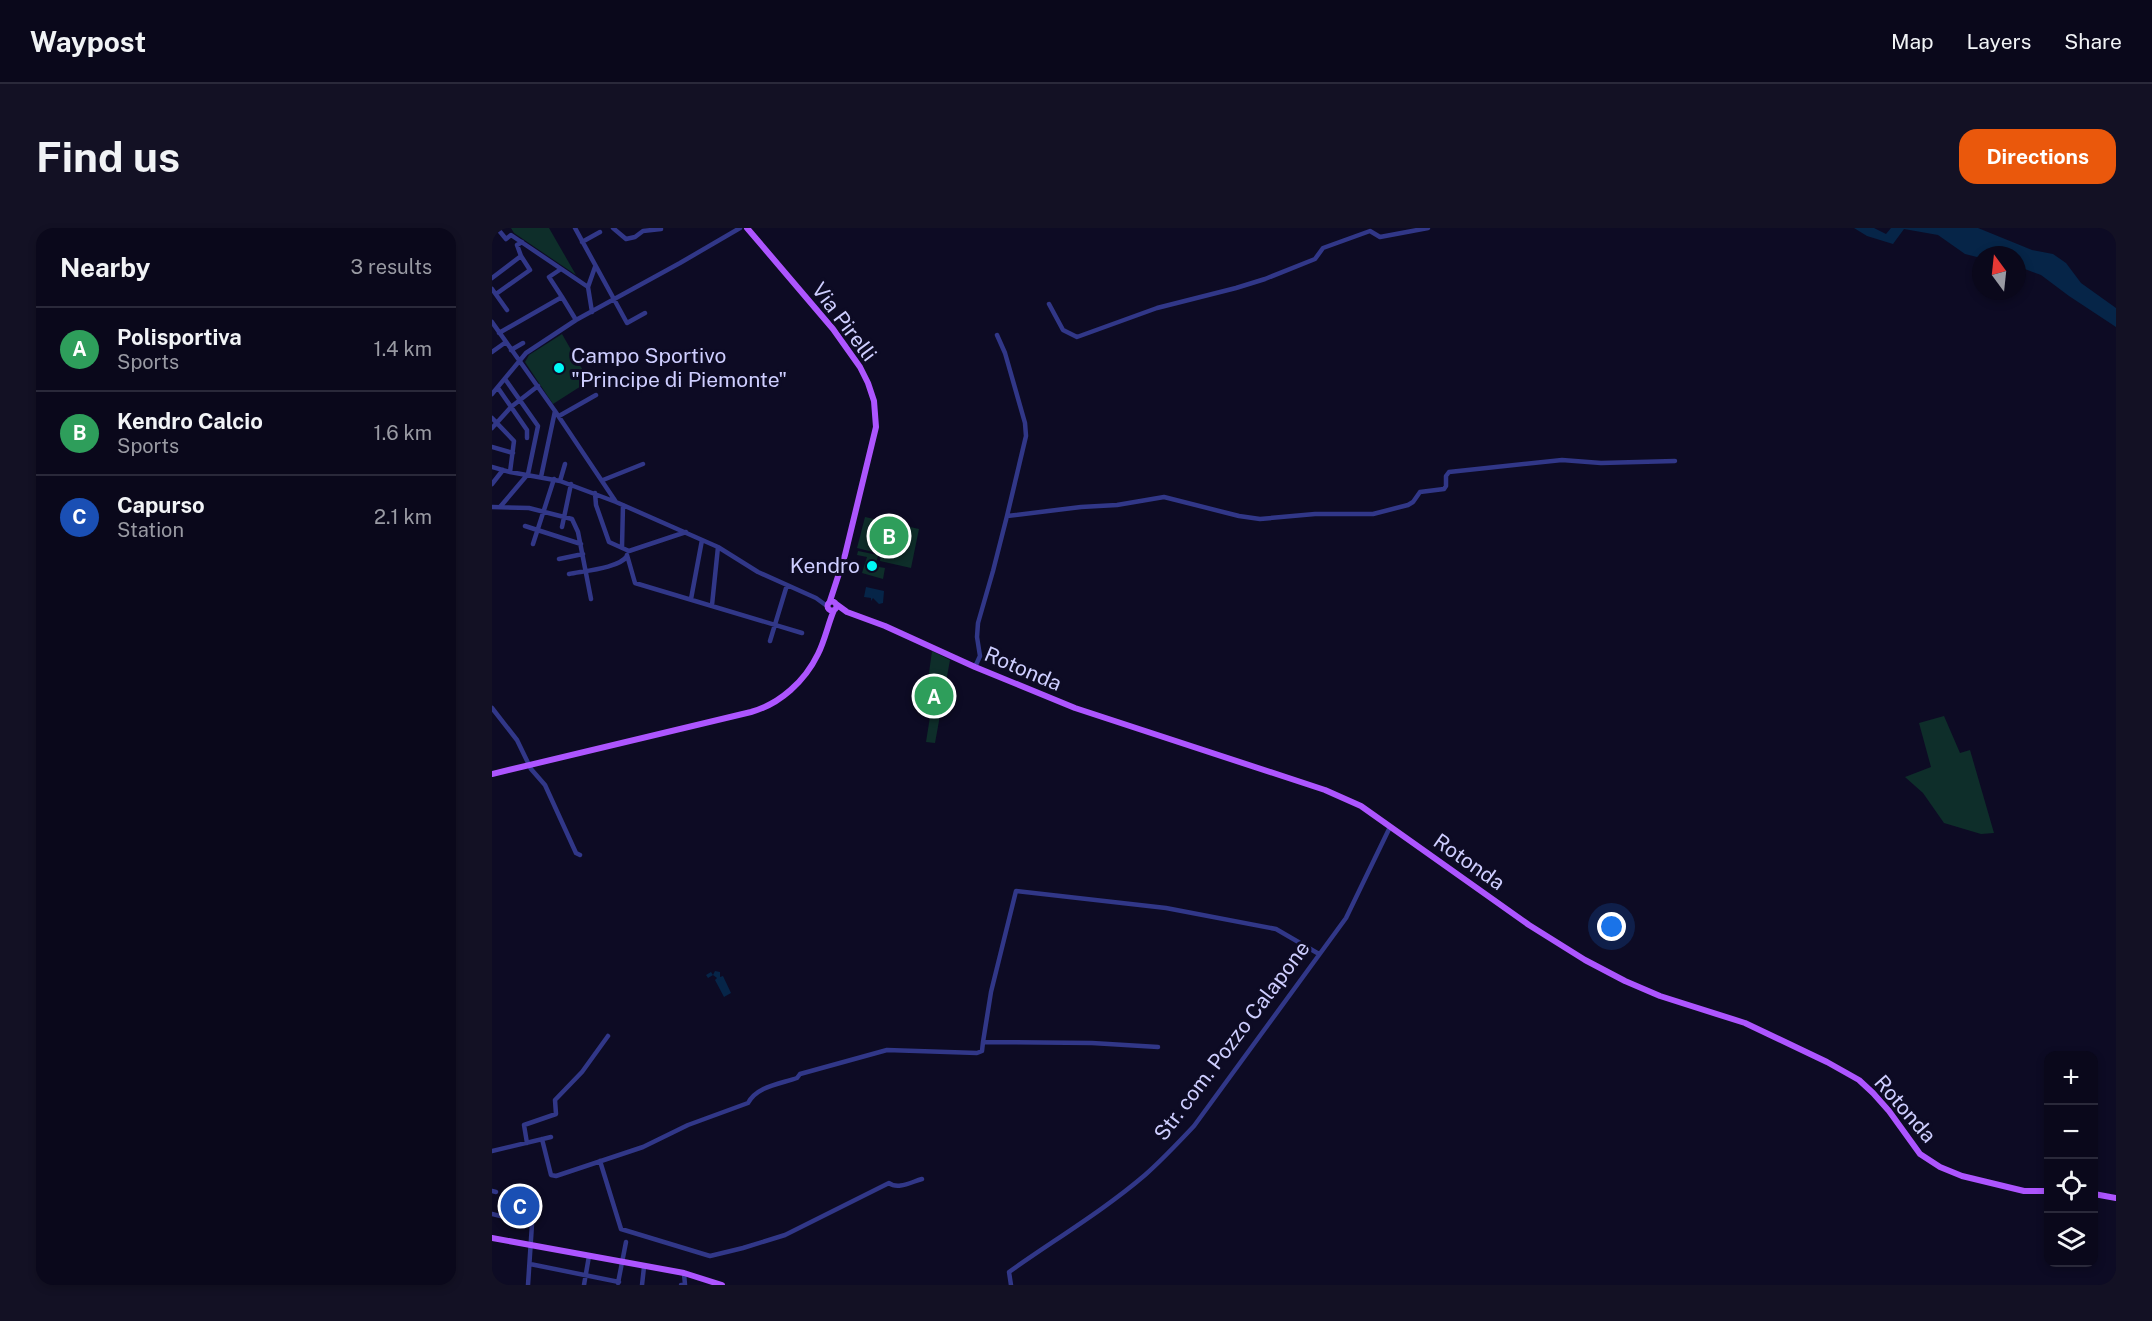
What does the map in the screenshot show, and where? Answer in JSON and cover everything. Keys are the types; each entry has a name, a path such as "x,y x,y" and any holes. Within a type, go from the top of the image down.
{"main road":[{"name":"Via Pirelli","path":"492,774 768,706 800,681 812,665 822,645 876,427 874,401 860,367 833,329 744,228"},
{"name":"Rotonda","path":"832,605 1086,712 1324,790 1361,806 1529,925 1585,960 1660,996 1745,1023 1859,1080 1889,1111 1920,1154 1940,1167 1962,1176 2024,1191 2044,1191"},
{"path":"2098,1195 2116,1198"},
{"path":"492,1238 684,1273 721,1285"}],"street":[{"path":"497,228 506,239 511,235 588,287"},
{"path":"575,228 627,323 645,313"},
{"path":"613,228 627,239 643,231 661,229"},
{"path":"492,394 526,353 576,320 744,228"},
{"path":"1049,303 1063,330 1077,337 1157,308 1265,279 1315,259 1323,248 1370,231 1380,237 1428,228"},
{"path":"582,242 600,232"},
{"path":"507,310 494,291 530,270 517,245 522,242"},
{"path":"492,278 521,256"},
{"path":"592,312 588,287 595,267"},
{"path":"561,269 549,278 576,320"},
{"path":"499,333 562,297"},
{"path":"493,326 559,416 616,502"},
{"path":"975,667 980,656 977,637 978,623 1026,436 1005,353 997,335"},
{"path":"492,352 506,342"},
{"path":"511,350 524,343"},
{"path":"500,507 528,474 538,426 506,379"},
{"path":"492,428 494,420 538,386"},
{"path":"498,387 527,430 526,438"},
{"path":"559,416 596,395"},
{"path":"541,477 555,411"},
{"path":"494,420 514,441 510,472"},
{"path":"492,447 513,453"},
{"path":"1007,516 1117,505 1164,497 1260,519 1315,514 1373,514 1408,505 1420,492 1444,489 1449,472 1562,460 1601,463 1675,460"},
{"path":"533,544 543,511 565,464"},
{"path":"603,480 643,464"},
{"path":"492,467 557,480 595,493 718,547 758,572 832,605"},
{"path":"492,484 503,470"},
{"path":"562,527 571,484"},
{"path":"595,493 596,505 609,543 622,547 628,553 635,583 775,623 802,633"},
{"path":"622,547 623,505"},
{"path":"492,507 529,508 565,517 575,522 591,599"},
{"path":"525,526 581,544"},
{"path":"568,574 616,565 624,561 628,553 686,532"},
{"path":"691,599 702,540"},
{"path":"712,605 718,547"},
{"path":"559,559 583,554"},
{"path":"770,641 787,585"},
{"path":"492,708 517,740 529,765 545,785 576,853 580,855"},
{"name":"Str. com. Pozzo Calapone","path":"1011,1285 1009,1272 1111,1201 1144,1175 1194,1126 1354,904 1390,827"},
{"path":"542,1139 551,1175 643,1147 688,1125 748,1103 753,1095 797,1078 800,1074 887,1050 977,1053 982,1051 991,992 1016,891 1166,908 1276,929 1319,954"},
{"path":"527,1143 524,1125 556,1114 555,1100 582,1072 608,1036"},
{"path":"983,1042 1092,1043 1158,1047"},
{"path":"492,1151 551,1137"},
{"path":"600,1161 621,1229 710,1256 785,1235 889,1183 898,1186 922,1179"},
{"path":"492,1214 532,1224 530,1285"},
{"path":"530,1264 618,1284 626,1242"},
{"path":"584,1285 589,1256"},
{"path":"642,1285 644,1267"},
{"path":"681,1285 685,1285 684,1273"}],"green space":[{"path":"511,228 549,228 576,275 514,233"},
{"name":"Campo Sportivo \"Principe di Piemonte\"","path":"562,334 589,381 553,404 525,362 529,355"},
{"path":"865,517 919,529 911,568 880,561 881,554 857,548"},
{"name":"Kendro","path":"858,551 878,555 876,564 885,568 883,579 862,573 867,557 857,555"},
{"path":"932,651 950,660 935,743 926,742 932,704 925,702"},
{"path":"1944,716 1960,753 1970,750 1994,833 1981,834 1944,823 1923,793 1905,777 1931,767 1919,723"}],"water":[{"path":"1854,228 1874,228 1886,234 1891,228 1978,228 2022,246 1972,246 1972,256 1965,254 1938,235 1904,229 1893,244 1867,236"},
{"path":"2026,248 2053,254 2066,263 2081,283 2116,308 2116,327 2069,296 2041,275 2026,269"},
{"name":"Kendro","path":"866,587 884,591 883,603 879,604 873,598 871,601 871,598 864,597"},
{"path":"715,971 720,972 720,977 723,976 731,993 724,997 715,980 717,978 713,975"}],"place":[{"name":"Campo Sportivo \"Principe di Piemonte\"","path":"559,368"},
{"name":"Kendro Calcio","path":"889,536"},
{"name":"Kendro","path":"872,566"},
{"name":"Polisportiva","path":"934,696"},
{"name":"Capurso","path":"520,1206"}]}
